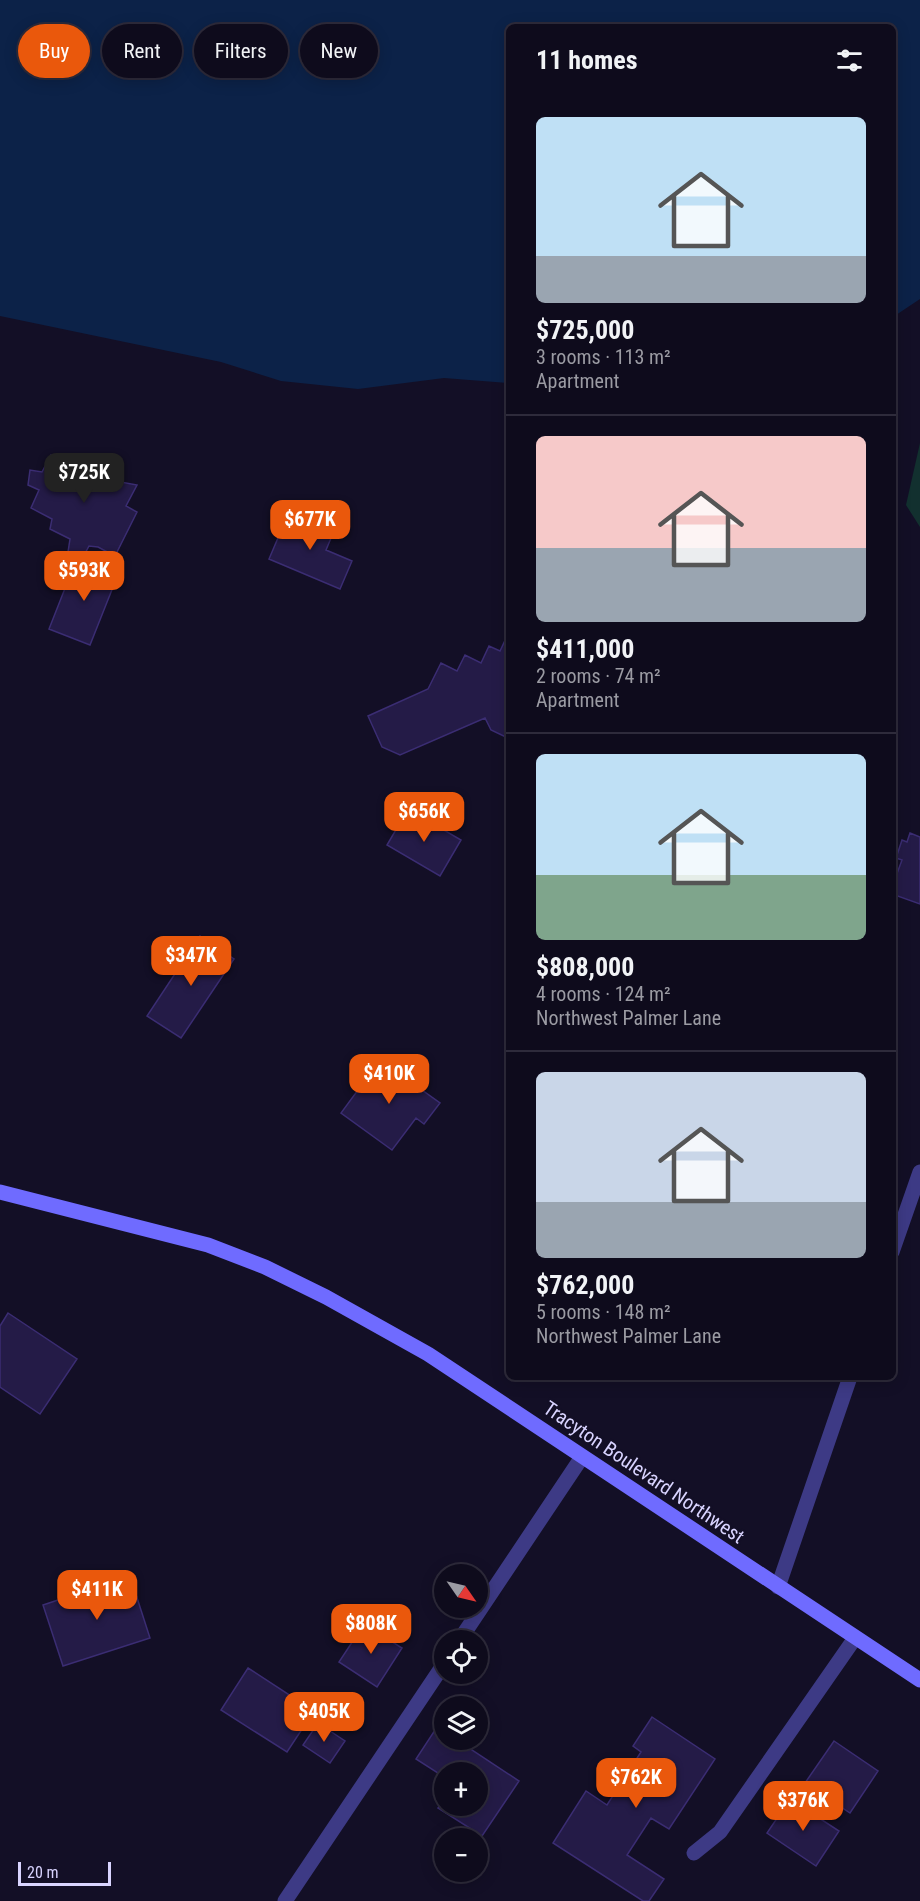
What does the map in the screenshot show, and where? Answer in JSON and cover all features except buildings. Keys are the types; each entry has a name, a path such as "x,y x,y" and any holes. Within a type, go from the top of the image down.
{"main road":[{"name":"Tracyton Boulevard Northwest","path":"0,1192 208,1245 265,1267 335,1301 428,1354 920,1680"}],"street":[{"path":"896,1241 920,1172"},
{"path":"778,1587 849,1380"},
{"path":"466,1630 582,1457"},
{"path":"694,1853 720,1832 855,1638"},
{"path":"285,1901 434,1679"}],"green space":[{"path":"920,443 920,527 906,505"}],"water":[{"path":"0,0 920,0 920,299 896,315 896,24 506,24 506,383 444,378 358,389 281,381 221,362 0,316"}]}
